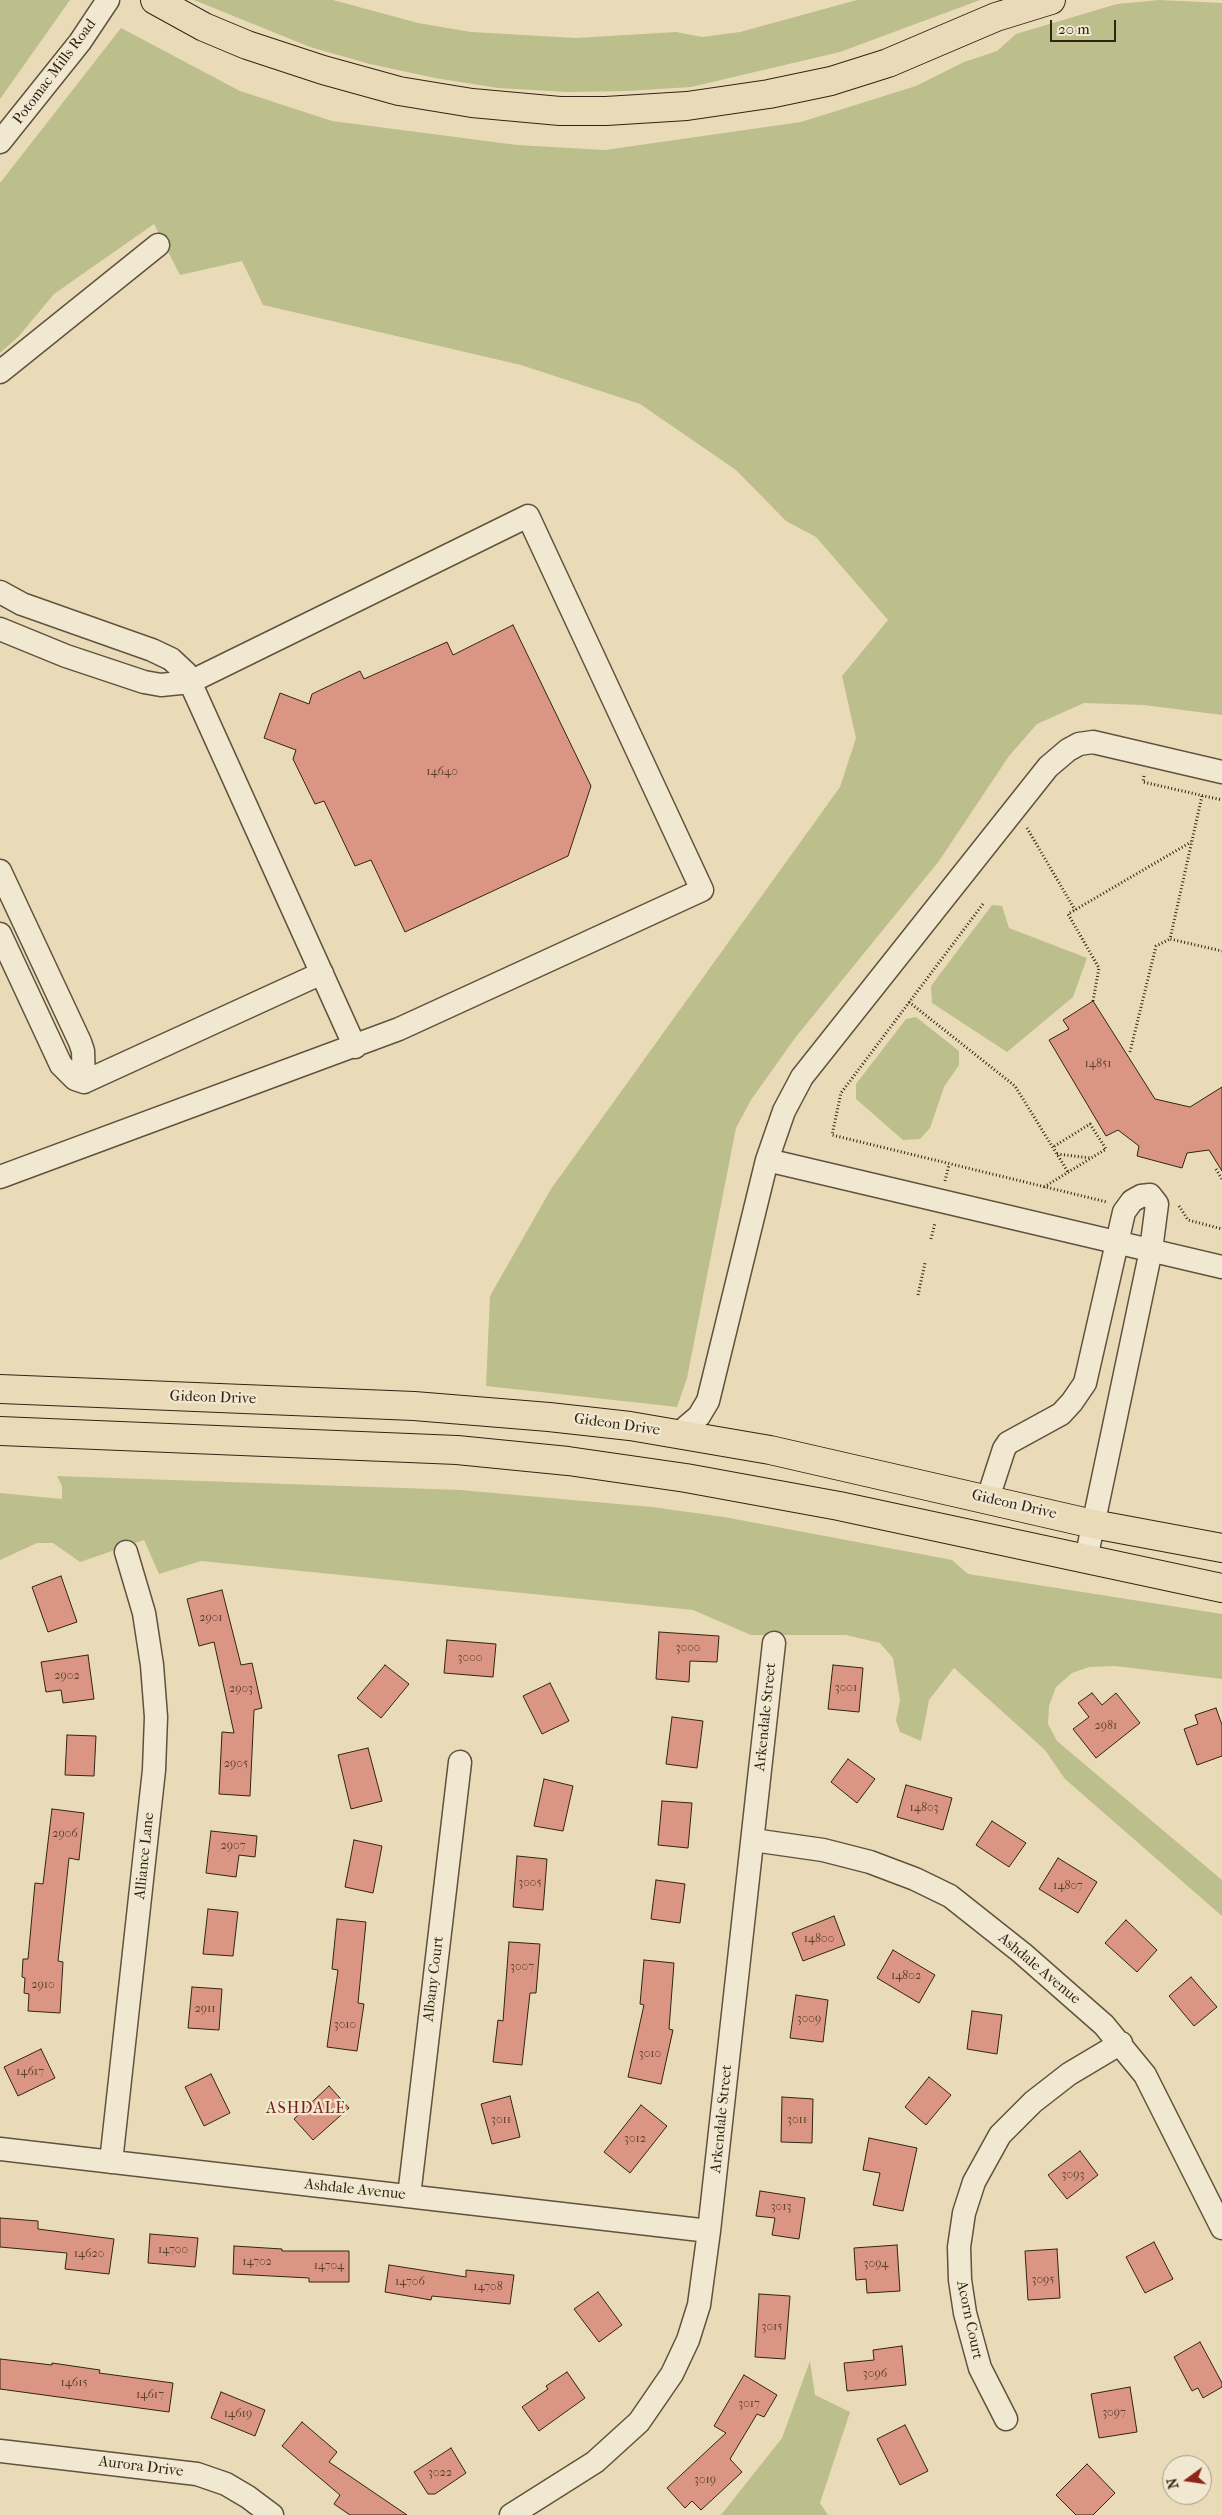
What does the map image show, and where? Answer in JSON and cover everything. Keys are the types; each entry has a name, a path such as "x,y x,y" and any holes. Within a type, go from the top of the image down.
{"main road":[{"path":"155,0 204,27 247,45 323,70 399,90 472,103 560,111 606,112 687,106 769,94 831,81 888,63 996,17 1050,0"},
{"name":"Gideon Drive","path":"0,1389 414,1406 549,1417 678,1434 770,1450 988,1498 1093,1524 1222,1548"},
{"path":"0,1431 457,1450 568,1461 686,1478 839,1506 1222,1588"}],"street":[{"name":"Potomac Mills Road","path":"0,142 80,42 108,0"},
{"path":"0,372 158,244"},
{"path":"0,629 66,656 144,682 161,684 190,682 528,516 702,890 400,1029 0,1177"},
{"path":"0,592 22,604 152,650 171,659 186,673 355,1046"},
{"path":"678,1434 699,1416 706,1405 767,1160 784,1111 802,1077 1058,757 1079,744 1093,742 1222,772"},
{"path":"0,872 80,1042 83,1051 84,1082"},
{"path":"0,934 61,1065 75,1079 84,1082 322,973"},
{"path":"767,1160 1222,1267"},
{"path":"988,1498 1000,1459 1008,1443 1061,1414 1085,1383 1124,1212 1128,1205 1141,1196 1150,1196 1157,1204 1151,1250 1086,1559"},
{"name":"Alliance Lane","path":"111,2162 154,1770 156,1717 152,1664 144,1613 126,1552"},
{"name":"Arkendale Street","path":"511,2515 595,2462 639,2422 657,2399 672,2374 691,2332 699,2305 709,2231 774,1643"},
{"name":"Albany Court","path":"409,2196 460,1762"},
{"name":"Ashdale Avenue","path":"753,1840 823,1850 870,1862 915,1879 950,1896 1022,1953 1121,2042 1145,2075 1161,2103 1222,2228"},
{"name":"Acorn Court","path":"1006,2419 980,2368 965,2313 960,2280 960,2246 964,2214 974,2182 1000,2135 1033,2102 1069,2074 1121,2042"},
{"name":"Ashdale Avenue","path":"0,2150 709,2231"},
{"name":"Aurora Drive","path":"0,2450 197,2474 226,2484 248,2496 272,2515"}],"path":[{"path":"1146,767 1143,782 1222,800"},
{"path":"1170,939 1202,796"},
{"path":"1028,822 1027,829 1030,836 1075,910"},
{"path":"1093,1001 1099,968 1068,914 1191,842"},
{"path":"983,904 841,1093 832,1135 949,1165 1114,1203"},
{"path":"1130,1052 1156,946 1170,939 1222,951"},
{"path":"909,1002 1015,1086 1068,1172"},
{"path":"1043,1187 1106,1149 1090,1124 1052,1147"},
{"path":"1057,1154 1091,1158"},
{"path":"944,1184 949,1165"},
{"path":"1216,1169 1222,1179"},
{"path":"1178,1203 1188,1220 1222,1229"},
{"path":"918,1295 925,1263"}],"green space":[{"path":"0,0 70,0 0,99"},
{"path":"194,0 333,0 418,23 471,32 576,38 676,32 702,37 740,32 857,0 980,0 840,52 691,87 568,92 498,88 435,78 370,64 310,47"},
{"path":"1159,0 1222,3 1222,715 1144,705 1084,703 1037,724 1009,756 939,861 795,1038 751,1100 736,1128 687,1378 677,1407 486,1386 490,1296 551,1189 840,787 856,738 842,676 888,620 816,537 786,521 736,470 640,404 521,365 263,305 242,261 180,275 154,224 54,294 19,336 0,353 0,183 121,28 240,91 332,121 517,145 605,150 801,122 916,86 964,62 997,51 1016,34 1117,4"},
{"path":"992,905 1002,906 1009,928 1087,958 1073,997 1007,1052 932,1003 931,986"},
{"path":"916,1017 959,1051 959,1065 944,1087 930,1128 920,1139 903,1140 856,1099 856,1084 906,1019"},
{"path":"57,1476 460,1490 652,1507 724,1517 952,1560 968,1574 1222,1614 1222,1679 1115,1666 1089,1667 1072,1673 1056,1687 1049,1706 1048,1724 1057,1741 1222,1880 1222,1916 1065,1779 1045,1750 954,1668 929,1700 921,1741 900,1732 896,1720 900,1700 893,1658 880,1643 846,1635 751,1635 693,1610 201,1561 159,1574 144,1540 80,1562 53,1543 37,1543 0,1560 0,1493 62,1499 62,1486"},
{"path":"810,2361 815,2395 850,2412 820,2503 828,2515 721,2515 782,2438"}],"building":[{"path":"513,625 591,786 568,856 405,932 371,860 355,866 324,801 315,804 293,759 296,750 264,738 280,693 309,704 312,694 360,671 364,679 447,642 453,655"},
{"path":"1093,1001 1155,1099 1190,1107 1222,1087 1222,1171 1209,1150 1187,1153 1182,1168 1137,1156 1139,1146 1118,1130 1106,1136 1049,1040 1069,1029 1063,1020"},
{"path":"61,1576 77,1622 48,1632 32,1587"},
{"path":"222,1590 241,1665 252,1663 262,1708 254,1710 250,1796 219,1794 222,1732 234,1733 214,1642 199,1646 187,1599"},
{"path":"659,1632 719,1636 717,1662 690,1661 689,1682 656,1679"},
{"path":"447,1640 496,1644 493,1677 444,1673"},
{"path":"88,1655 94,1699 63,1703 61,1690 46,1692 41,1662"},
{"path":"385,1665 409,1684 381,1718 357,1698"},
{"path":"833,1665 863,1668 859,1712 828,1709"},
{"path":"550,1683 569,1721 542,1734 523,1696"},
{"path":"1092,1693 1102,1705 1116,1693 1140,1723 1096,1758 1073,1729 1089,1717 1078,1703"},
{"path":"1216,1708 1222,1725 1222,1756 1197,1765 1184,1729 1198,1724 1195,1715"},
{"path":"672,1717 703,1721 697,1768 666,1764"},
{"path":"67,1735 96,1736 94,1776 65,1775"},
{"path":"368,1748 382,1801 351,1809 338,1755"},
{"path":"848,1759 875,1779 857,1803 831,1782"},
{"path":"544,1779 573,1786 563,1831 534,1826"},
{"path":"906,1785 952,1798 943,1830 897,1817"},
{"path":"662,1801 692,1803 688,1848 658,1845"},
{"path":"52,1809 84,1813 79,1860 69,1858 58,1961 63,1962 60,2013 28,2011 29,1994 24,1993 25,1978 22,1977 23,1959 28,1959 35,1883 43,1884"},
{"path":"992,1821 1026,1843 1009,1867 976,1845"},
{"path":"211,1831 257,1836 255,1857 239,1855 236,1877 206,1873"},
{"path":"354,1840 382,1846 373,1893 345,1887"},
{"path":"517,1856 547,1859 543,1910 513,1907"},
{"path":"1058,1858 1097,1882 1078,1913 1039,1889"},
{"path":"656,1880 685,1884 680,1923 651,1919"},
{"path":"208,1909 238,1912 233,1956 203,1954"},
{"path":"834,1916 845,1945 803,1961 792,1933"},
{"path":"337,1919 366,1922 358,2003 364,2004 357,2051 327,2047 338,1970 332,1969"},
{"path":"1126,1920 1157,1950 1137,1972 1105,1943"},
{"path":"509,1942 540,1944 536,1993 530,1993 522,2065 493,2062 498,2020 503,2021"},
{"path":"893,1950 935,1975 919,2003 877,1978"},
{"path":"644,1960 674,1963 669,2029 673,2030 661,2084 628,2077 644,2005 640,2004"},
{"path":"1191,1977 1217,2007 1194,2026 1169,1996"},
{"path":"192,1987 222,1989 219,2030 188,2028"},
{"path":"796,1995 828,2000 823,2042 790,2038"},
{"path":"972,2011 1002,2015 997,2054 967,2049"},
{"path":"41,2049 55,2078 18,2096 4,2067"},
{"path":"211,2074 230,2113 204,2126 185,2087"},
{"path":"929,2077 951,2095 926,2125 905,2107"},
{"path":"329,2086 349,2108 313,2140 294,2119"},
{"path":"510,2096 520,2137 492,2144 481,2104"},
{"path":"782,2097 813,2099 812,2143 781,2142"},
{"path":"641,2105 667,2126 630,2173 604,2152"},
{"path":"869,2138 917,2148 903,2211 873,2205 880,2173 863,2170"},
{"path":"1080,2151 1098,2175 1067,2199 1048,2175"},
{"path":"760,2191 805,2198 799,2239 772,2235 775,2218 756,2216"},
{"path":"0,2218 38,2221 38,2229 114,2239 109,2274 65,2269 67,2253 0,2247"},
{"path":"150,2234 198,2238 195,2267 148,2263"},
{"path":"1154,2242 1173,2279 1145,2293 1126,2257"},
{"path":"897,2245 900,2291 867,2293 866,2279 856,2280 854,2248"},
{"path":"234,2246 282,2249 282,2251 349,2251 349,2282 309,2282 309,2278 233,2274"},
{"path":"1057,2249 1060,2298 1028,2300 1025,2251"},
{"path":"389,2265 466,2277 466,2270 514,2275 510,2304 432,2296 431,2300 385,2292"},
{"path":"598,2292 622,2325 599,2342 574,2309"},
{"path":"759,2294 790,2296 785,2359 755,2357"},
{"path":"1200,2342 1222,2383 1222,2387 1203,2398 1198,2388 1192,2391 1174,2357"},
{"path":"902,2346 906,2385 847,2391 844,2363 874,2360 873,2350"},
{"path":"0,2359 52,2365 52,2363 100,2370 99,2373 173,2383 169,2412 0,2389"},
{"path":"567,2372 585,2398 539,2431 522,2407 548,2389 546,2386"},
{"path":"744,2375 777,2395 764,2417 757,2414 730,2459 742,2472 701,2510 692,2501 685,2508 667,2488 726,2433 714,2426"},
{"path":"1130,2387 1137,2432 1099,2438 1091,2394"},
{"path":"221,2392 265,2410 255,2436 211,2418"},
{"path":"302,2422 337,2452 329,2462 407,2515 350,2515 334,2504 340,2495 282,2446"},
{"path":"905,2425 928,2471 900,2485 877,2439"},
{"path":"451,2448 466,2473 435,2494 428,2494 414,2472"},
{"path":"1087,2464 1115,2493 1093,2515 1076,2515 1056,2495"}],"district":[{"name":"ASHDALE","path":"306,2109"}]}
